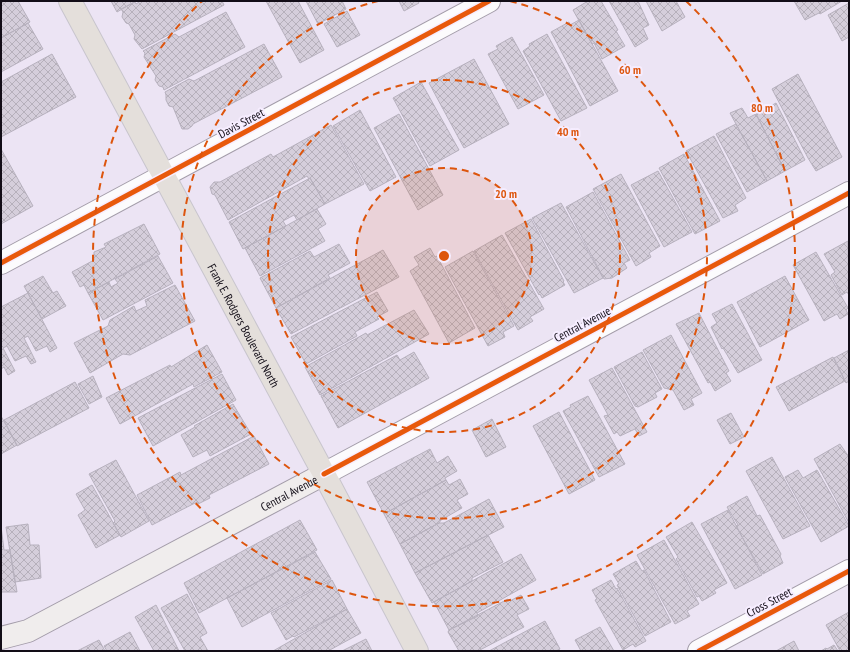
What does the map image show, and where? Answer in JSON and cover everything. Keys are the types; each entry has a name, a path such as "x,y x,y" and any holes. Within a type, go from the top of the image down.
{"main road":[{"name":"Frank E. Rodgers Boulevard North","path":"70,1 324,474 417,651"},
{"name":"Central Avenue","path":"1,638 28,631 43,624 324,474"}],"street":[{"name":"Davis Street","path":"1,262 489,1"},
{"name":"Central Avenue","path":"324,474 849,193"},
{"name":"Cross Street","path":"699,651 849,571"}],"building":[{"path":"18,1 30,22 1,38 1,2"},
{"path":"111,1 136,1 117,12"},
{"path":"138,1 222,1 224,5 142,49 134,39 135,35 129,24 126,23 122,17 123,12 121,9 135,2 136,4 139,2"},
{"path":"266,1 298,1 324,50 300,63"},
{"path":"306,1 342,1 346,9 318,24"},
{"path":"399,1 418,1 419,3 404,11"},
{"path":"588,1 601,1 618,30 616,31 625,46 602,59 594,43 592,44 573,10"},
{"path":"609,1 638,1 649,25 643,28 648,39 635,47"},
{"path":"646,1 676,1 685,17 662,31"},
{"path":"794,1 842,1 820,14 819,13 805,20"},
{"path":"849,3 849,37 842,41 828,15"},
{"path":"347,11 360,35 337,47 324,24"},
{"path":"226,12 245,47 164,90 163,87 159,86 155,80 156,76 144,57 145,53 143,51 175,34 179,37"},
{"path":"579,20 618,91 590,106 551,32 569,22 570,25"},
{"path":"28,23 43,49 1,72 1,38"},
{"path":"547,34 587,108 561,121 523,51 530,46 529,44"},
{"path":"512,37 544,95 518,109 488,54 498,49 496,46"},
{"path":"264,44 282,77 193,124 188,129 182,129 173,107 169,106 166,100 165,92 189,79 194,81"},
{"path":"52,54 76,97 1,137 1,82"},
{"path":"474,59 509,124 464,148 429,83"},
{"path":"798,74 842,157 816,171 772,89"},
{"path":"421,82 459,150 430,166 393,98"},
{"path":"776,103 805,160 785,171 756,114"},
{"path":"742,108 748,118 756,114 785,171 767,181 730,113"},
{"path":"360,110 396,177 370,191 333,126"},
{"path":"399,114 443,195 418,210 374,128"},
{"path":"736,124 767,181 747,192 716,134"},
{"path":"331,125 364,184 325,204 310,178 309,179 307,176 228,220 215,195 212,194 210,187 214,182 220,182 271,154 273,157"},
{"path":"714,136 746,198 735,205 738,211 723,218 686,151"},
{"path":"1,149 33,206 1,224"},
{"path":"684,154 720,221 695,234 659,168"},
{"path":"658,171 692,232 664,247 631,185"},
{"path":"621,174 660,246 649,253 651,257 636,266 593,189"},
{"path":"310,178 325,204 297,220 294,215 283,221 286,226 243,249 229,222"},
{"path":"593,192 630,260 624,263 627,268 612,278 604,279 566,207"},
{"path":"561,203 603,278 574,293 532,218"},
{"path":"317,209 326,224 318,229 325,241 260,276 245,248"},
{"path":"531,219 565,285 542,298 505,233"},
{"path":"144,224 160,254 88,293 84,285 80,287 72,272 94,260 94,252 106,247 104,244"},
{"path":"502,235 544,309 530,317 533,321 518,330 474,251"},
{"path":"848,241 849,295 847,292 842,295 831,275 835,272 824,254"},
{"path":"339,244 350,263 328,275 330,278 276,308 260,278 310,251 314,257"},
{"path":"430,248 435,257 437,256 475,328 449,343 410,271 419,265 414,257"},
{"path":"383,250 399,277 291,334 276,308"},
{"path":"473,251 514,326 503,332 505,337 488,346 445,267"},
{"path":"816,252 848,308 846,310 848,314 840,319 837,314 824,321 793,265"},
{"path":"158,256 173,283 103,320 88,293 109,282 111,287 118,283 115,279"},
{"path":"43,276 53,293 57,291 66,306 42,319 24,286"},
{"path":"785,276 809,320 760,347 737,302"},
{"path":"175,285 195,321 130,355 123,354 90,373 74,343 108,326 110,320 134,306 136,311 147,306 145,300"},
{"path":"377,292 388,311 377,317 379,319 355,332 357,336 306,364 291,337"},
{"path":"28,293 57,348 50,352 47,346 36,351 28,336 24,338 36,362 31,364 26,356 15,361 7,346 3,348 15,371 8,375 4,367 1,369 1,307"},
{"path":"732,304 762,360 738,373 723,348 722,349 711,327 717,323 712,314"},
{"path":"414,310 429,334 320,395 305,367 366,333 367,335"},
{"path":"699,313 729,371 726,373 731,381 715,391 710,382 708,383 676,324"},
{"path":"671,335 702,393 691,399 694,405 684,410 673,390 664,388 643,350"},
{"path":"207,345 222,372 194,387 193,384 120,424 106,398 170,365 171,367"},
{"path":"849,350 849,381 846,383 834,358"},
{"path":"414,352 429,378 338,428 321,396 397,355 400,360"},
{"path":"642,352 662,389 655,393 657,397 638,407 635,406 614,367"},
{"path":"833,357 845,381 789,411 776,387"},
{"path":"612,368 647,432 639,436 635,429 620,436 617,432 614,434 604,416 608,415 589,380"},
{"path":"222,374 236,400 153,446 138,418"},
{"path":"93,376 102,397 89,404 78,384"},
{"path":"75,382 89,408 17,446 4,420"},
{"path":"588,396 625,464 599,477 563,411 571,407 570,405"},
{"path":"233,404 251,434 210,456 207,450 193,457 181,435"},
{"path":"559,412 595,480 569,494 533,426"},
{"path":"731,413 744,437 730,444 717,420"},
{"path":"1,416 17,445 1,454"},
{"path":"492,419 506,447 486,457 472,430"},
{"path":"254,436 269,464 209,495 210,498 198,504 197,502 152,525 137,495 180,472 181,475"},
{"path":"840,444 849,457 849,523 814,459"},
{"path":"430,449 437,463 448,456 457,471 445,478 446,480 384,514 367,482"},
{"path":"772,457 810,526 783,539 746,471"},
{"path":"116,460 149,521 121,537 113,523 115,521 89,474"},
{"path":"798,470 803,478 817,470 849,526 821,542 785,477"},
{"path":"460,479 468,494 457,500 462,508 441,520 439,523 400,544 384,514 446,480 449,485"},
{"path":"92,485 120,535 96,548 78,515 85,510 76,494"},
{"path":"747,496 757,516 760,515 781,554 780,556 783,563 763,574 727,507"},
{"path":"489,499 504,527 415,573 400,544"},
{"path":"728,510 762,575 735,589 701,524"},
{"path":"300,520 317,550 199,613 184,583"},
{"path":"692,522 727,583 714,590 716,593 702,601 699,596 697,597 676,559 678,557 666,537"},
{"path":"28,524 30,545 39,545 41,578 15,582 6,527"},
{"path":"1,526 4,550 10,550 17,592 1,592"},
{"path":"488,535 503,562 472,578 472,581 432,603 415,573"},
{"path":"664,540 699,604 687,611 690,616 675,624 637,555"},
{"path":"315,552 331,579 242,627 227,598"},
{"path":"521,554 536,580 477,613 478,616 449,630 434,602"},
{"path":"636,561 642,571 644,570 671,622 645,636 617,585 619,584 613,574"},
{"path":"332,580 347,609 286,640 271,613"},
{"path":"611,580 616,589 617,588 646,641 635,647 633,644 623,650 595,600 597,599 592,590"},
{"path":"187,594 207,633 200,637 208,651 185,651 161,608"},
{"path":"521,595 529,609 517,615 524,627 478,651 459,651 448,632 449,630 508,599 510,601"},
{"path":"156,605 179,651 154,651 135,617"},
{"path":"347,609 361,633 328,651 273,651"},
{"path":"849,612 849,651 840,651 826,625"},
{"path":"545,621 560,649 556,651 489,651"},
{"path":"600,627 614,651 581,651 575,640"},
{"path":"130,632 140,651 107,651 104,646"},
{"path":"366,639 372,651 342,651"},
{"path":"99,640 105,651 77,651"},
{"path":"794,641 799,651 776,651"},
{"path":"834,645 838,651 821,651 826,648 827,649"}],"cycle path":[{"path":"1,263 489,1"},
{"path":"324,474 849,193"},
{"path":"699,651 849,571"}]}
